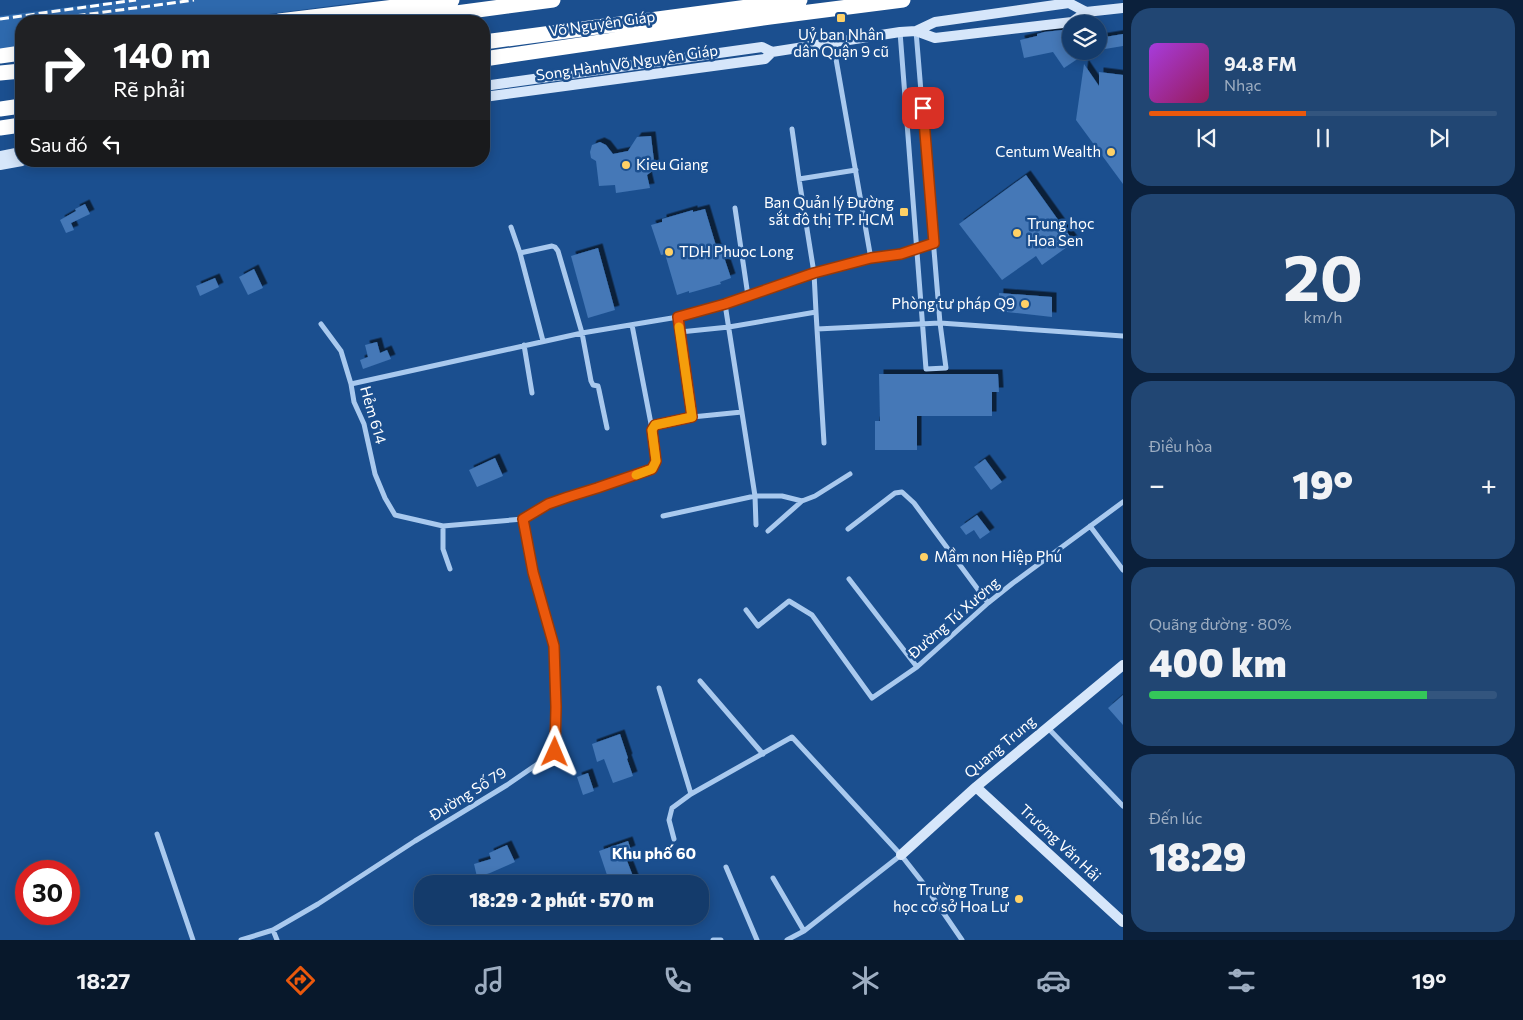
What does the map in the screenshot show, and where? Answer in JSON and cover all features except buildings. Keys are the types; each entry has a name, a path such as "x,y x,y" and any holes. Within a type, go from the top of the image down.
{"highway":[{"path":"328,15 452,0"},
{"name":"Võ Nguyên Giáp","path":"441,15 554,0"},
{"name":"Võ Nguyên Giáp","path":"490,41 800,0"},
{"name":"Võ Nguyên Giáp","path":"490,58 770,17 903,0"},
{"path":"0,56 15,54"},
{"path":"0,73 15,71"},
{"path":"0,109 15,107"},
{"path":"0,128 15,126"}],"main road":[{"path":"916,31 935,22 1069,3 1086,12"},
{"path":"916,31 936,38 1072,22 1086,12 1123,8"},
{"name":"Song Hành Võ Nguyên Giáp","path":"490,96 765,59 772,52 916,31"},
{"name":"Song Hành Võ Nguyên Giáp","path":"490,85 762,47 772,52"},
{"path":"0,156 15,153"},
{"path":"0,165 15,162"},
{"name":"Quang Trung","path":"900,855 976,787 1123,665"},
{"name":"Trương Văn Hải","path":"976,787 1123,922"}],"street":[{"path":"900,32 926,369 946,368 940,323 916,31"},
{"path":"833,42 871,258"},
{"path":"792,128 814,273 824,443"},
{"path":"799,179 856,170"},
{"path":"735,208 748,296"},
{"path":"510,227 520,253 543,341"},
{"path":"351,384 582,332 678,317 725,304 814,273 871,258 901,254 934,243"},
{"path":"520,253 552,246 556,247 558,251 582,332 591,381 593,385 598,386 607,428"},
{"path":"725,304 755,496 756,525"},
{"path":"680,332 729,327 816,312"},
{"path":"678,317 692,417"},
{"path":"817,329 940,323 1123,336"},
{"name":"Hẻm 614","path":"321,324 341,351 351,384 354,402 364,424 375,474 395,515 443,526"},
{"path":"450,569 443,549 443,526 523,519 548,504 652,469 656,461 652,430 632,325"},
{"path":"524,345 532,393"},
{"path":"652,430 655,425 692,417 742,412"},
{"path":"768,531 802,501 814,496 850,474"},
{"path":"848,529 895,493 902,492 914,503 988,603"},
{"path":"662,516 755,496 782,496 802,501"},
{"name":"Đường Tú Xương","path":"746,610 758,626 789,601 812,615 872,698 917,667 988,603 1123,502"},
{"name":"Đường Số 79","path":"240,940 273,930 318,904 415,841 507,785 555,752 554,646 533,572 523,519"},
{"path":"1090,526 1123,570"},
{"path":"849,579 917,667"},
{"path":"700,681 763,754"},
{"path":"659,688 691,794"},
{"path":"1047,727 1123,806"},
{"path":"674,839 669,820 672,808 691,794 792,737 900,855 923,883 962,940"},
{"path":"157,834 193,940"},
{"path":"787,940 804,931 900,855"},
{"path":"726,867 757,940"},
{"path":"773,878 804,931"},
{"path":"273,930 277,940"},
{"path":"713,940 721,940"}],"shaded area":[{"path":"125,0 377,0 262,15 15,15 15,48 0,49 0,16"}],"railway":[{"path":"29,15 136,0"},
{"path":"83,15 194,0"},
{"path":"0,19 15,17"}],"slow traffic":[{"path":"636,475 652,469 656,461 652,430 655,425 692,417 679,327"}],"place":[{"name":"Uỷ ban Nhân dân Quận 9 cũ","path":"841,18"},
{"name":"Centum Wealth","path":"1111,152"},
{"name":"Kieu Giang","path":"626,165"},
{"name":"Ban Quản lý Đường sắt đô thị TP. HCM","path":"904,212"},
{"name":"Trung học Hoa Sen","path":"1017,233"},
{"name":"TDH Phuoc Long","path":"669,252"},
{"name":"Phòng tư pháp Q9","path":"1025,304"},
{"name":"Mầm non Hiệp Phú","path":"924,557"},
{"name":"Trường Trung học cơ sở Hoa Lư","path":"1019,899"}],"district":[{"name":"Khu phố 60","path":"654,853"}],"route":[{"path":"555,752 554,646 533,572 523,519 548,504 652,469 656,461 652,430 655,425 692,417 678,317 725,304 814,273 871,258 901,254 934,243 923,108"}]}
